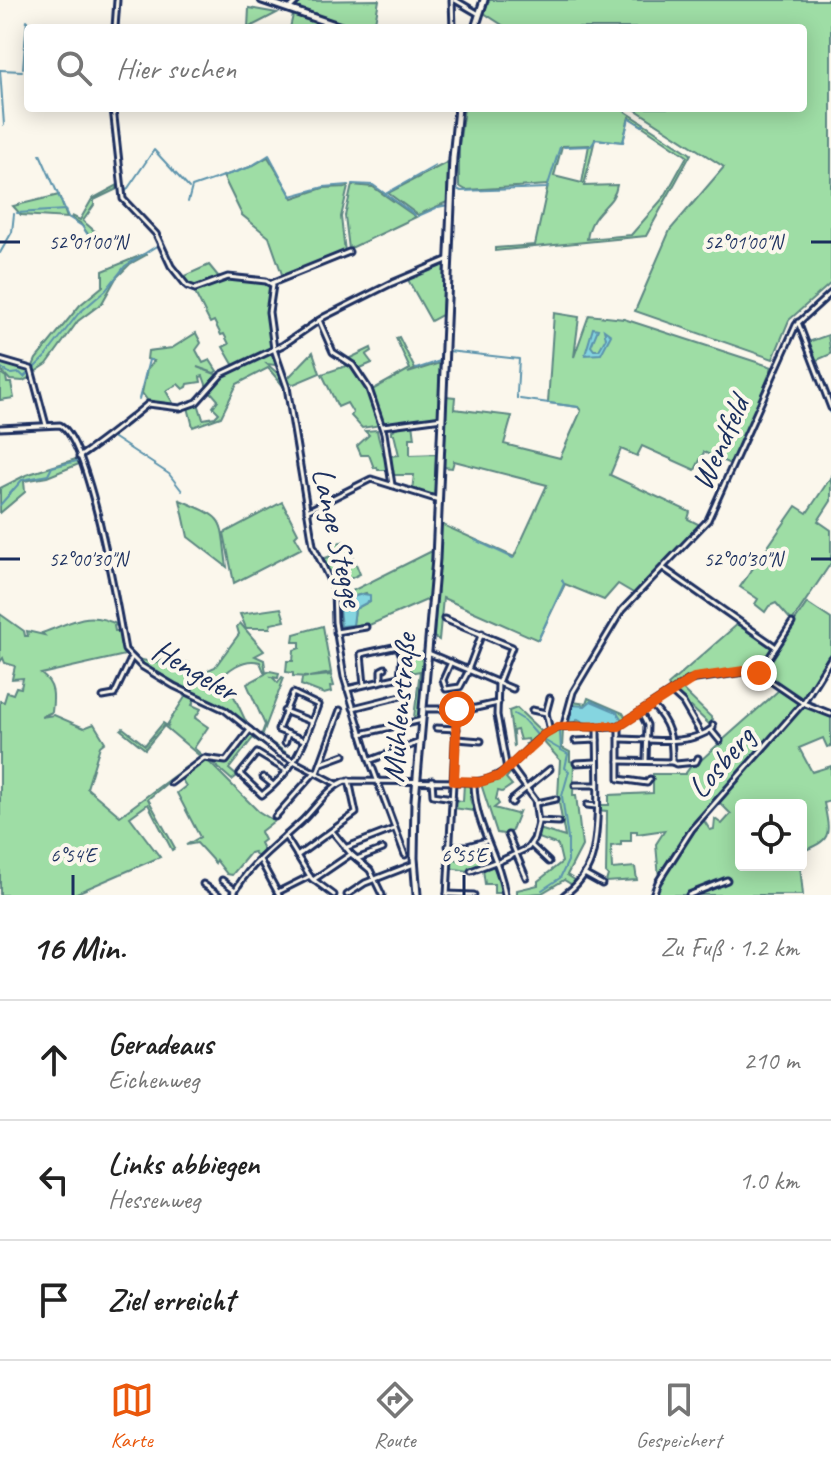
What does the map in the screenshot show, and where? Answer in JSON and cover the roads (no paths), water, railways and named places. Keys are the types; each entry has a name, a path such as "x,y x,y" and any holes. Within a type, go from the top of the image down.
{"main road":[{"path":"262,0 332,24"},
{"path":"476,24 484,0"},
{"name":"Mühlenstraße","path":"417,895 414,864 417,780 439,500 458,112"}],"street":[{"path":"115,24 117,0"},
{"path":"289,9 298,0"},
{"path":"453,24 454,0 479,14"},
{"path":"113,112 123,199 153,231 167,260 187,286 195,289 228,277 272,283 349,252"},
{"path":"79,457 148,404 176,408 193,404 204,397 222,374 274,349 319,320 392,283 449,259"},
{"name":"Lange Stegge","path":"272,283 269,312 274,349 287,387 313,545 332,583 336,632 347,689 405,855"},
{"name":"Wendfeld","path":"564,726 573,692 622,610 708,520 798,322 831,293"},
{"path":"319,320 333,352 353,365 368,386 383,426 392,485"},
{"path":"798,322 831,408"},
{"path":"0,360 31,369 46,425 0,428"},
{"path":"383,426 442,418"},
{"name":"Hengeler","path":"46,425 60,425 68,430 79,457 96,507 125,650 131,659 163,680 225,710 296,762 337,784"},
{"path":"307,511 369,479 439,500"},
{"path":"663,568 776,647"},
{"path":"444,619 512,647 498,683 497,715 509,768 528,787 537,803 538,821 531,845 517,854 471,871"},
{"path":"759,673 792,623"},
{"path":"336,632 366,627"},
{"path":"451,662 443,680 446,689 453,690 460,687 482,633"},
{"path":"364,685 361,654 391,646 398,646 402,656 400,677"},
{"path":"428,653 513,689"},
{"name":"Losberg","path":"653,895 692,829 803,703 831,658"},
{"path":"103,697 114,695 131,659"},
{"path":"381,681 381,670 385,668"},
{"path":"222,880 234,892 260,860 337,784 349,780 491,780 550,731 564,726 619,726 698,677 751,671 759,673 803,703 831,714"},
{"path":"347,689 409,674"},
{"path":"671,692 681,700 688,720 701,735"},
{"path":"287,771 255,754 241,772 242,777 260,795 273,785 287,771 296,762 311,721 317,703 293,693 278,730 304,740"},
{"path":"353,708 409,694"},
{"path":"550,698 546,713 550,731"},
{"path":"676,704 681,700"},
{"path":"467,710 498,703"},
{"path":"652,705 665,719 673,739 672,762"},
{"path":"427,709 458,709 447,895 474,895"},
{"path":"275,817 316,773 340,710"},
{"path":"532,710 546,713"},
{"path":"284,711 311,721"},
{"path":"643,717 647,724 646,761"},
{"path":"361,734 422,720"},
{"path":"620,739 689,739 711,730 713,725"},
{"path":"618,789 619,726"},
{"path":"567,894 584,874 595,845 597,727"},
{"path":"436,728 457,729"},
{"name":"Hengeler","path":"171,783 204,758 226,761 250,730"},
{"path":"711,730 720,741"},
{"path":"285,743 288,734"},
{"path":"457,739 481,741"},
{"path":"575,741 597,740"},
{"path":"370,761 420,742"},
{"path":"322,763 344,755"},
{"path":"619,761 676,764 696,762 698,758"},
{"path":"576,763 597,762"},
{"path":"512,800 550,769"},
{"path":"263,777 273,785"},
{"path":"619,780 647,783 650,779"},
{"path":"297,856 356,813 349,780"},
{"path":"432,780 433,795 453,798"},
{"path":"474,782 475,810 505,895 498,895"},
{"path":"575,785 596,785"},
{"path":"537,803 556,799"},
{"path":"587,805 596,806"},
{"path":"538,821 559,822"},
{"path":"345,848 395,828"},
{"path":"332,831 345,848 370,870 382,895"},
{"path":"508,835 526,877"},
{"path":"285,836 311,878 332,894"},
{"path":"448,846 467,846 486,841"},
{"path":"531,845 549,862"},
{"path":"357,859 383,849"},
{"path":"260,860 278,894 351,854"},
{"path":"347,895 375,879 414,864"},
{"path":"584,874 602,884"},
{"path":"689,895 727,880"},
{"path":"203,884 219,895"},
{"path":"325,895 332,894"}],"water":[{"path":"593,328 598,329 591,346 594,350 599,350 606,338 604,330 611,335 601,354 585,355"},
{"path":"370,595 370,601 355,609 353,625 341,626 338,601"},
{"path":"591,701 617,712 622,720 606,725 588,724 578,719 569,723 572,705 585,706"}],"waterway":[{"path":"27,20 27,24"},
{"path":"23,68 24,56"},
{"path":"0,70 4,125"},
{"path":"0,70 22,71"},
{"path":"462,112 455,188 461,191 547,188 560,147"},
{"path":"564,147 591,146 596,139 623,142 629,118 642,126 644,124"},
{"path":"124,194 154,150 189,188"},
{"path":"40,154 65,210"},
{"path":"188,202 192,187 250,167 269,155 291,196 324,187 349,185"},
{"path":"438,207 448,205 450,159"},
{"path":"387,193 435,166"},
{"path":"352,184 373,185 415,215"},
{"path":"451,257 455,191"},
{"path":"418,216 436,208"},
{"path":"17,213 65,210 92,241"},
{"path":"0,253 12,232 14,214"},
{"path":"33,369 78,314 106,290 125,266 158,245"},
{"path":"450,284 451,261"},
{"path":"447,379 448,336"},
{"path":"806,347 831,414"},
{"path":"448,351 519,359 517,393"},
{"path":"273,352 276,363"},
{"path":"139,399 149,360 152,360"},
{"path":"416,369 440,361 439,416"},
{"path":"665,568 712,517 781,361"},
{"path":"277,366 281,376"},
{"path":"0,367 24,377 29,372"},
{"path":"222,376 237,368"},
{"path":"439,552 446,397"},
{"path":"520,399 578,407"},
{"path":"111,436 169,474 182,491"},
{"path":"82,459 94,448"},
{"path":"0,505 22,480 48,475 52,467 77,461"},
{"path":"475,540 513,558"},
{"path":"433,636 438,558"},
{"path":"538,640 564,584 562,580"},
{"path":"689,678 755,669"},
{"path":"514,714 538,736"},
{"path":"542,890 560,878 568,861 562,796 569,771 565,768 568,754 561,750 560,732"},
{"path":"542,739 561,750"}]}
